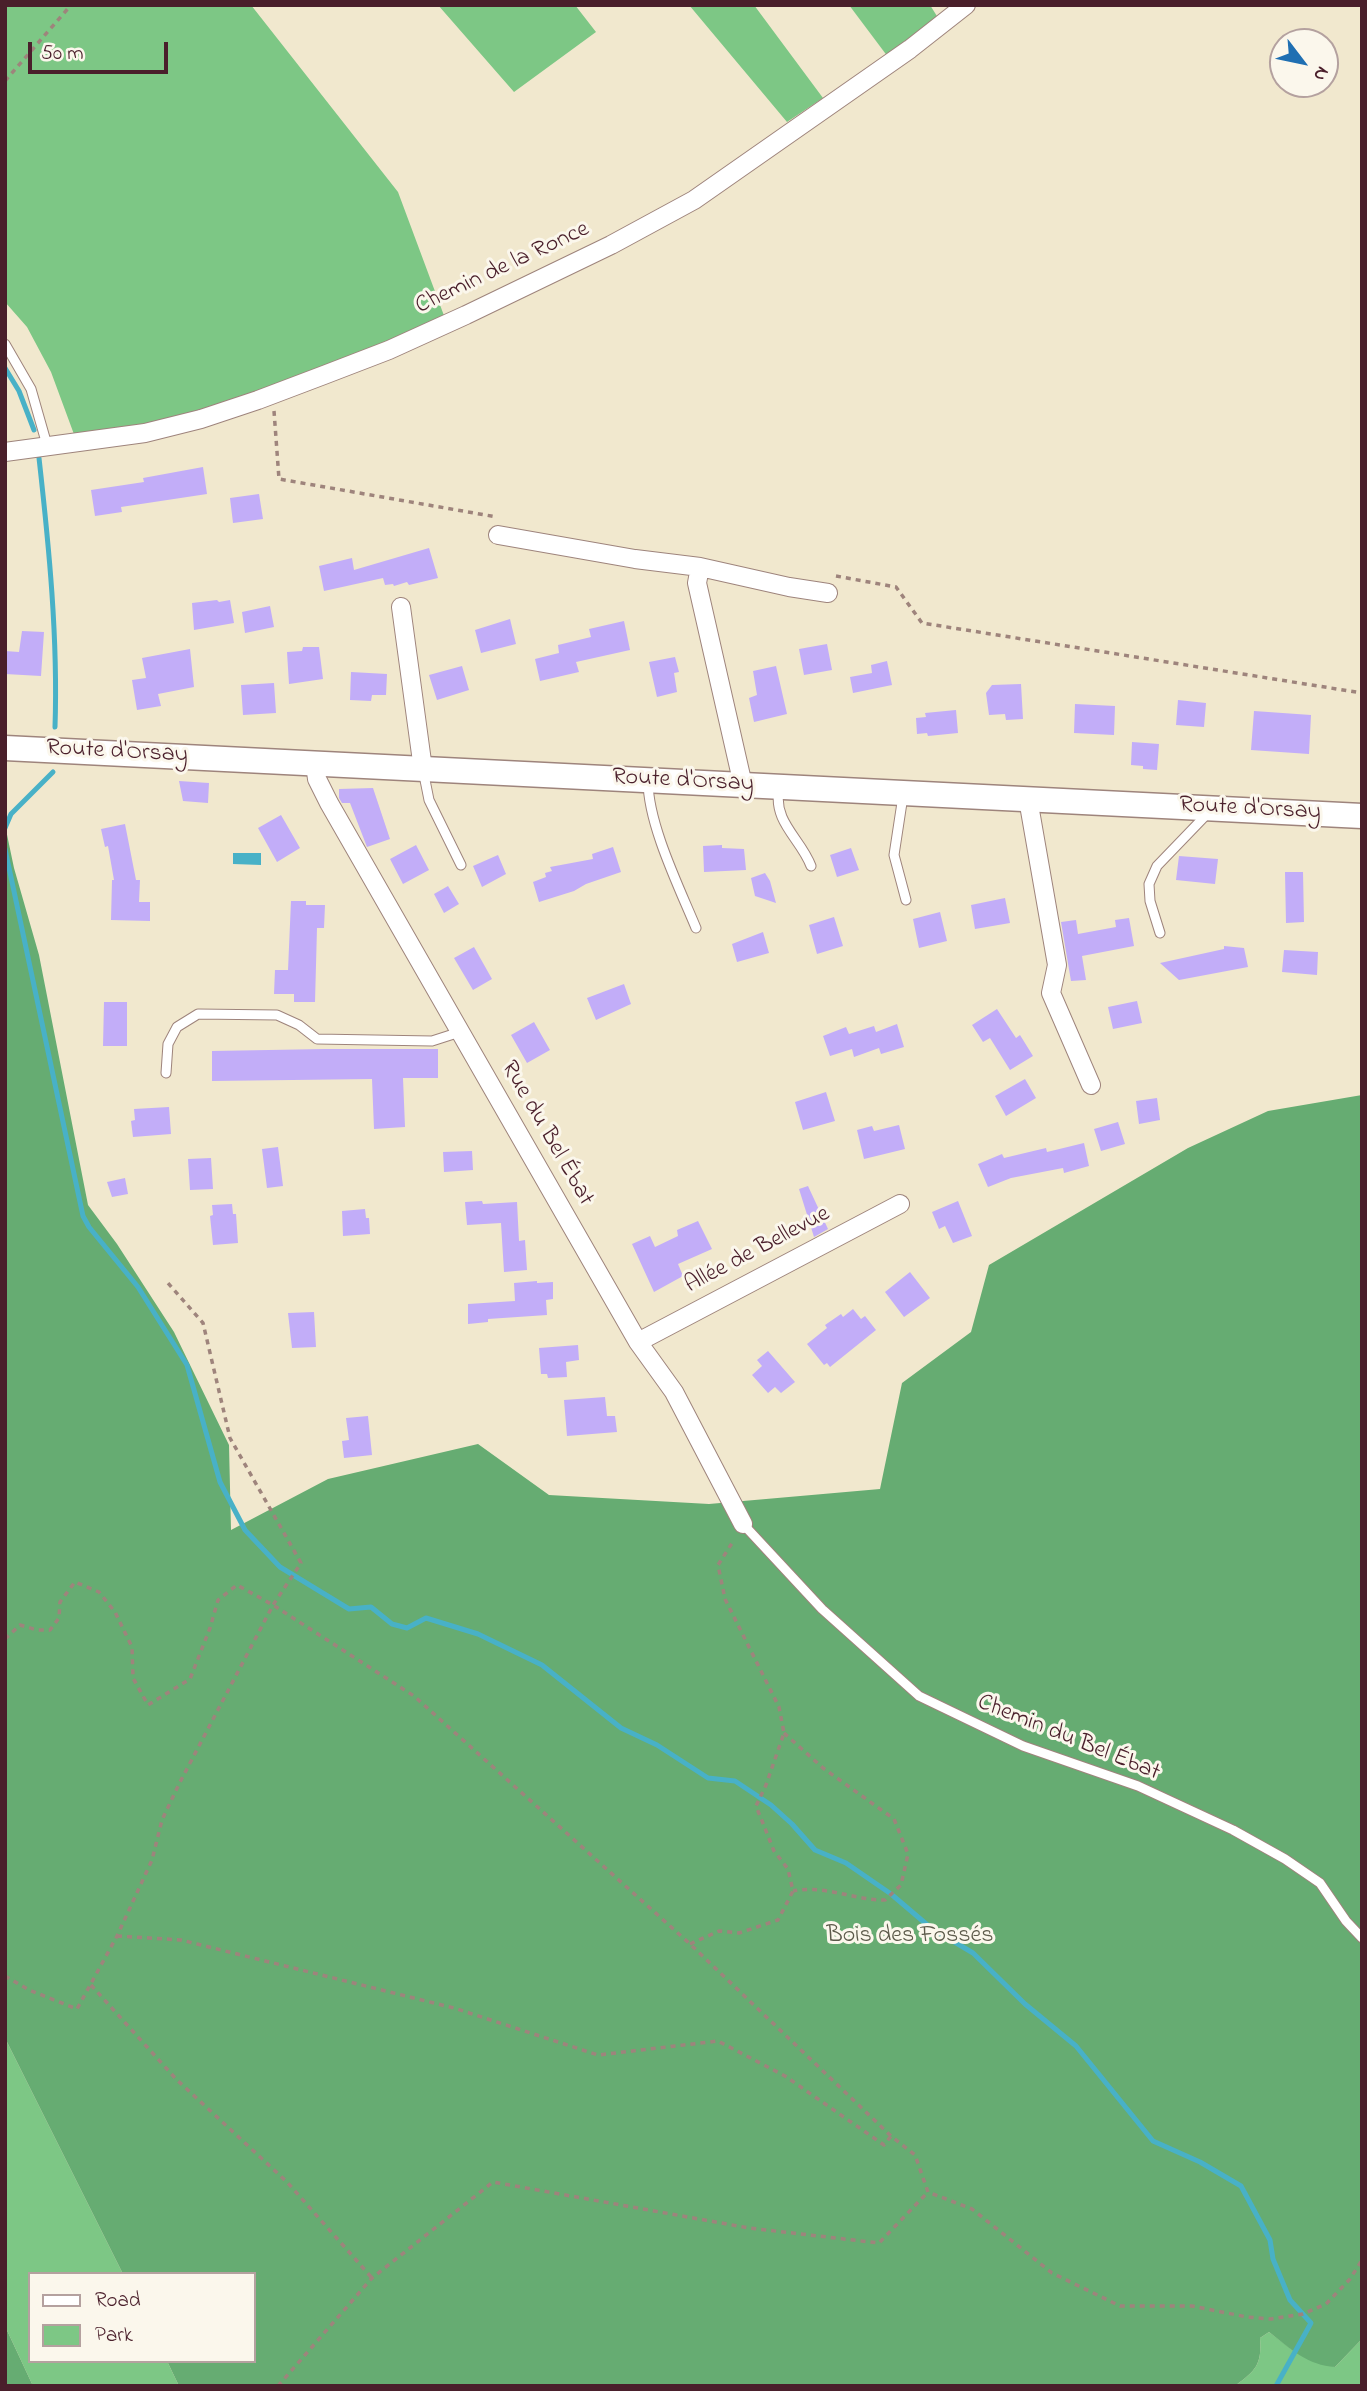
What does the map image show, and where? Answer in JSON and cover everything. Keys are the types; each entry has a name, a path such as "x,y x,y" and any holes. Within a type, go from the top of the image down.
{"main road":[{"name":"Route d'Orsay","path":"5,748 1362,816"}],"street":[{"name":"Chemin de la Ronce","path":"5,452 145,433 201,419 389,350 477,310 611,245 694,200 910,49 966,5"},
{"path":"498,535 700,568 828,593"},
{"path":"700,568 697,583 743,785"},
{"path":"401,607 423,769"},
{"name":"Rue du Bel Ébat","path":"315,764 317,779 329,803 638,1342 674,1392 746,1528"},
{"path":"1028,799 1058,965 1051,993 1091,1085"},
{"name":"Allée de Bellevue","path":"638,1342 900,1204"}],"lane":[{"path":"5,344 31,390 47,445"},
{"path":"423,769 429,800 461,865"},
{"path":"648,780 648,796 657,825 696,928"},
{"path":"780,787 779,807 785,825 803,847 811,866"},
{"path":"903,793 894,855 906,900"},
{"path":"1160,933 1150,901 1149,884 1157,866 1213,808"},
{"path":"166,1073 168,1044 177,1027 198,1014 277,1015 299,1025 317,1039 432,1041 460,1032"},
{"name":"Chemin du Bel Ébat","path":"746,1528 822,1609 919,1696 1023,1746 1138,1786 1233,1829 1320,1883 1346,1921 1362,1938"}],"path":[{"path":"5,81 71,5"},
{"path":"5,1976 29,1990 76,2010 117,1936 152,1860 162,1820 168,1808 272,1605 301,1563 230,1438 203,1323 168,1283"},
{"path":"690,1944 719,1931 739,1933 778,1920 793,1891 788,1869 774,1851 756,1806 784,1732 779,1707 725,1599 718,1565 734,1540 746,1528"},
{"path":"5,1639 20,1625 37,1630 50,1630 59,1618 60,1602 75,1582 99,1592 115,1612 132,1647 133,1678 148,1705 190,1679 211,1628 218,1600 237,1585 414,1696 690,1944 891,2136 915,2155 928,2192 972,2209 1052,2273 1120,2306 1192,2306 1271,2319 1303,2314 1326,2304 1350,2279 1362,2260"},
{"path":"784,1732 823,1768 894,1819 908,1854 901,1885 885,1899 870,1900 838,1891 812,1888 793,1891"},
{"path":"117,1936 181,1940 454,2008 598,2055 718,2041 785,2076 884,2145 891,2136"},
{"path":"91,1985 176,2079 287,2182 373,2278"},
{"path":"278,2386 373,2278 493,2182 749,2228 879,2243 928,2192"}],"green space":[{"path":"5,5 251,5 398,192 446,321 234,401 131,427 75,437 51,372 27,327 5,302"},
{"path":"438,5 575,5 596,32 514,92"},
{"path":"689,5 754,5 823,98 787,122"},
{"path":"849,5 930,5 940,21 888,57"},
{"name":"Bois des Fossés","path":"5,825 14,868 39,955 88,1205 117,1244 174,1332 229,1445 231,1530 328,1479 478,1444 549,1495 709,1504 880,1489 902,1383 971,1332 989,1265 1188,1148 1268,1111 1362,1095 1362,2339 1335,2367 1308,2360 1269,2332 1260,2338 1260,2355 1256,2366 1235,2386 179,2386 168,2363 256,2363 256,2272 122,2272 5,2038"},
{"path":"5,2038 122,2272 28,2272 28,2363 168,2363 179,2386 33,2386 5,2326"},
{"path":"5,2326 33,2386 5,2386"},
{"path":"1269,2332 1290,2348 1335,2367 1362,2339 1362,2386 1235,2386 1256,2366 1260,2355 1260,2338"}],"water":[{"path":"233,853 261,853 261,865 233,864"}],"building":[{"path":"203,467 207,494 121,507 122,512 95,516 91,490 144,482 143,478"},
{"path":"259,494 263,519 233,523 230,498"},
{"path":"429,548 438,578 394,586 385,585 383,578 324,591 319,566 352,558 354,570"},
{"path":"230,600 234,623 194,630 192,603"},
{"path":"270,606 274,627 245,633 242,612"},
{"path":"510,619 516,644 481,653 475,630"},
{"path":"624,621 630,650 576,662 579,672 540,681 535,659 559,653 558,645 591,637 589,629"},
{"path":"22,631 44,632 41,676 5,674 5,651 19,652"},
{"path":"827,644 832,670 804,675 799,649"},
{"path":"303,647 319,647 323,679 289,684 287,652 302,651"},
{"path":"190,649 194,687 158,694 161,706 137,710 132,680 146,678 142,658"},
{"path":"675,657 679,672 674,673 677,692 657,697 649,662"},
{"path":"887,661 892,685 853,693 850,677 872,673 871,665"},
{"path":"462,666 469,690 437,700 429,675"},
{"path":"776,666 787,714 754,722 749,698 757,695 753,671"},
{"path":"351,672 387,674 386,695 372,695 371,701 350,700"},
{"path":"274,683 276,713 243,715 241,685"},
{"path":"1021,684 1023,719 1006,720 1005,714 989,715 986,693 992,685"},
{"path":"1178,700 1206,703 1204,727 1176,725"},
{"path":"1075,704 1115,706 1114,735 1074,733"},
{"path":"956,710 958,733 928,736 927,733 917,734 916,718 926,717 925,713"},
{"path":"1254,711 1311,715 1309,754 1251,750"},
{"path":"1132,742 1159,744 1157,770 1131,765"},
{"path":"179,781 209,783 208,803 183,801"},
{"path":"373,788 390,839 367,847 350,803 342,803 339,798 339,789"},
{"path":"281,815 300,848 277,862 258,828"},
{"path":"125,824 136,880 140,880 139,902 150,902 150,921 111,920 114,880 108,846 105,847 101,829"},
{"path":"416,845 429,870 403,884 390,859"},
{"path":"722,845 722,848 744,849 746,870 704,872 703,846"},
{"path":"613,847 621,872 539,902 533,882 546,877 545,873 552,871 550,867 593,859 592,854"},
{"path":"851,848 859,870 837,877 830,855"},
{"path":"498,855 506,874 482,887 473,866"},
{"path":"1179,856 1218,859 1215,884 1176,880"},
{"path":"1285,872 1303,872 1304,922 1286,923"},
{"path":"765,873 776,903 755,896 751,878"},
{"path":"448,886 459,904 444,913 434,894"},
{"path":"1005,898 1010,923 975,929 971,905"},
{"path":"291,901 306,901 306,905 325,905 324,928 317,928 315,1002 294,1002 294,994 274,994 275,970 288,970"},
{"path":"940,912 947,941 919,948 913,919"},
{"path":"834,917 843,946 817,954 809,925"},
{"path":"1129,918 1134,946 1082,956 1086,980 1071,981 1061,922 1076,920 1078,934 1116,927 1115,920"},
{"path":"763,932 769,953 737,962 732,944"},
{"path":"1224,946 1244,948 1248,967 1179,980 1160,963 1224,949"},
{"path":"474,947 492,979 473,990 454,958"},
{"path":"1284,950 1318,952 1317,975 1282,972"},
{"path":"624,984 631,1004 596,1020 587,998"},
{"path":"1137,1001 1142,1023 1113,1029 1108,1007"},
{"path":"104,1002 127,1002 127,1046 103,1046"},
{"path":"997,1009 1016,1038 1020,1035 1033,1056 1010,1070 990,1038 983,1042 972,1025"},
{"path":"534,1022 550,1050 527,1063 511,1035"},
{"path":"897,1024 904,1047 881,1054 879,1048 854,1057 852,1049 830,1056 823,1036 846,1027 849,1034 874,1026 876,1032"},
{"path":"438,1049 438,1078 403,1078 405,1127 374,1129 372,1079 212,1081 212,1051"},
{"path":"1025,1079 1036,1098 1006,1116 995,1096"},
{"path":"826,1092 835,1121 803,1130 795,1102"},
{"path":"1157,1098 1160,1120 1139,1124 1136,1101"},
{"path":"169,1107 171,1134 133,1137 131,1121 135,1120 134,1109"},
{"path":"1118,1122 1125,1144 1101,1151 1094,1129"},
{"path":"899,1125 905,1149 864,1159 857,1130 872,1126 874,1131"},
{"path":"1084,1143 1089,1166 1064,1173 1063,1168 1011,1178 988,1187 978,1164 1002,1154 1004,1158"},
{"path":"278,1147 283,1186 267,1188 262,1149"},
{"path":"472,1151 473,1170 444,1172 443,1152"},
{"path":"211,1158 213,1189 190,1190 188,1159"},
{"path":"125,1178 128,1194 112,1197 107,1182"},
{"path":"808,1186 828,1229 814,1237 799,1189"},
{"path":"482,1201 483,1204 517,1202 519,1241 525,1240 527,1270 504,1272 501,1223 467,1225 465,1202"},
{"path":"958,1201 972,1236 953,1243 945,1226 939,1229 932,1212"},
{"path":"232,1204 233,1214 236,1214 238,1243 213,1245 210,1216 213,1215 212,1205"},
{"path":"365,1209 366,1218 369,1218 370,1234 343,1236 342,1211"},
{"path":"698,1221 712,1249 678,1264 683,1276 654,1292 632,1244 650,1236 655,1247 678,1236 677,1230"},
{"path":"910,1272 930,1298 904,1317 885,1292"},
{"path":"553,1282 553,1299 546,1300 547,1315 488,1319 488,1322 468,1324 468,1304 515,1301 514,1283"},
{"path":"853,1309 861,1319 865,1316 876,1330 830,1367 827,1363 824,1365 807,1344 827,1328 825,1325"},
{"path":"314,1312 316,1347 292,1348 288,1313"},
{"path":"578,1345 579,1360 566,1362 567,1377 548,1378 547,1374 541,1374 539,1348"},
{"path":"768,1351 795,1382 781,1393 775,1387 768,1393 752,1375 762,1366 757,1360"},
{"path":"605,1397 607,1416 615,1416 617,1432 567,1436 564,1400"},
{"path":"368,1416 372,1455 344,1458 342,1441 349,1440 346,1418"}],"waterway":[{"path":"5,368 19,391 34,430"},
{"path":"39,458 54,626 55,727"},
{"path":"5,828 11,814 53,772"},
{"path":"5,849 83,1216 138,1287 187,1365 220,1482 245,1530 280,1567 349,1609 371,1607 392,1624 407,1628 426,1618 478,1634 542,1665 621,1728 657,1745 708,1778 735,1781 771,1805 815,1850 846,1863 891,1894 931,1928 973,1953 1025,2004 1076,2046 1153,2141 1200,2162 1241,2186 1270,2240 1273,2259 1290,2300 1311,2323 1276,2386"}]}
